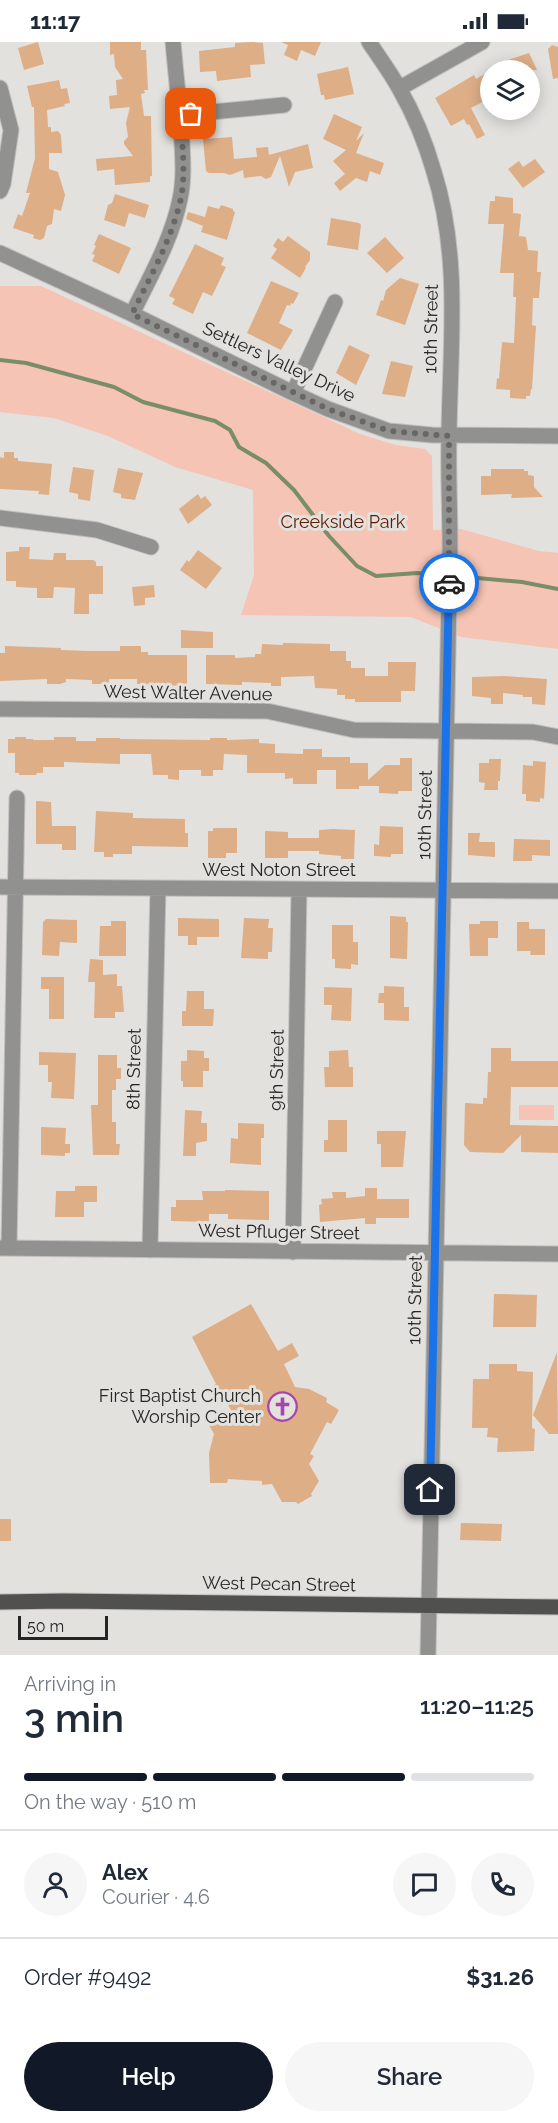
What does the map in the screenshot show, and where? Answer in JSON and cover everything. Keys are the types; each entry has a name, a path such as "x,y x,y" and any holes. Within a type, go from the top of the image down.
{"main road":[{"name":"West Pecan Street","path":"0,1602 558,1607"}],"street":[{"path":"132,314 175,220 181,197 183,173 173,42"},
{"name":"10th Street","path":"369,42 400,88 434,172 443,209 453,290 449,436 450,554 428,1655"},
{"path":"400,88 482,42"},
{"path":"0,88 11,130 0,191"},
{"path":"180,115 284,105"},
{"name":"Settlers Valley Drive","path":"0,253 132,314 293,393 328,409 389,431 449,436 558,436"},
{"path":"293,393 335,302"},
{"path":"0,518 97,530 151,548"},
{"name":"West Walter Avenue","path":"0,709 267,711 354,730 533,732 558,737"},
{"path":"5,1248 8,887 17,798"},
{"name":"West Noton Street","path":"8,887 558,891"},
{"name":"8th Street","path":"150,1250 158,888"},
{"name":"9th Street","path":"293,1252 299,890"},
{"name":"West Pfluger Street","path":"5,1248 558,1254"}],"green space":[{"name":"Creekside Park","path":"0,286 41,286 360,434 396,445 425,449 432,456 433,530 461,529 539,551 558,553 558,649 461,637 411,617 241,615 254,575 253,490 175,467 108,436 54,418 0,412"},
{"path":"519,1105 554,1105 554,1120 519,1120"}],"building":[{"path":"38,42 44,64 24,70 18,48"},
{"path":"110,42 141,42 141,50 146,50 148,90 144,90 145,93 141,94 144,116 151,116 152,176 150,176 150,182 115,185 114,169 97,171 96,159 133,156 124,144 128,137 126,123 130,107 110,109 109,96 117,95 116,80 123,79 115,67 114,54 110,55"},
{"path":"281,42 321,42 315,56 301,50 297,61 284,55 288,45"},
{"path":"235,43 263,43 265,64 250,65 251,77 217,81 216,71 200,72 199,51 235,47"},
{"path":"552,45 558,47 558,78 553,79 548,49"},
{"path":"529,53 532,60 508,60"},
{"path":"348,67 354,94 325,100 324,95 321,95 317,74"},
{"path":"474,75 476,79 480,77 480,103 471,108 485,135 477,139 464,119 451,126 435,98"},
{"path":"59,80 61,89 67,88 70,103 47,110 48,127 51,127 51,132 58,131 61,135 62,153 49,153 49,169 58,172 65,195 61,211 54,209 52,224 47,226 44,238 40,240 33,238 34,235 13,228 18,214 22,216 30,193 26,193 35,158 34,107 32,107 27,86"},
{"path":"334,114 362,127 356,141 364,133 356,153 384,163 380,175 370,171 367,182 356,178 340,191 334,183 345,174 333,161 346,150 323,139"},
{"path":"232,137 234,159 257,157 256,148 268,147 269,155 308,144 313,168 295,172 289,187 280,156 271,177 266,179 261,176 244,178 243,170 230,175 206,171 203,139"},
{"path":"535,159 545,172 523,188 508,169 519,161 523,167"},
{"path":"115,194 149,205 145,218 129,213 125,227 104,220 108,205 112,203"},
{"path":"495,196 513,198 513,213 521,214 519,236 526,237 528,250 538,251 537,272 541,272 539,298 533,298 532,325 536,326 532,389 530,396 526,396 526,399 510,398 510,390 496,389 502,342 514,343 516,297 513,297 514,273 500,273 504,224 488,224 490,201 495,201"},
{"path":"221,205 235,212 227,240 201,232 203,226 186,219 188,212 205,217 208,206 219,209"},
{"path":"331,218 361,225 358,250 327,245"},
{"path":"99,234 131,248 119,274 92,261 95,255 92,254 96,246 94,245"},
{"path":"288,236 310,252 310,260 300,278 271,258 277,249 273,246 278,238 283,242"},
{"path":"385,237 404,258 387,273 367,253"},
{"path":"195,244 224,258 221,265 226,267 212,296 203,292 193,314 172,304 175,299 169,296"},
{"path":"400,278 419,284 405,325 376,315 386,290"},
{"path":"271,281 299,293 293,304 287,305 279,323 293,330 281,350 247,333"},
{"path":"349,345 370,355 356,385 336,373"},
{"path":"391,361 413,366 405,397 382,394"},
{"path":"4,452 14,452 14,458 18,458 18,461 52,464 49,495 38,494 39,491 0,489 0,457 4,458"},
{"path":"73,467 94,470 90,501 78,499 78,494 69,492"},
{"path":"118,468 143,473 135,500 121,498 121,494 113,492"},
{"path":"491,469 528,471 528,475 534,476 534,487 543,497 511,498 512,494 481,495 481,476 491,476"},
{"path":"198,494 201,499 205,496 212,505 188,524 179,509"},
{"path":"19,547 30,547 29,559 53,560 54,553 66,553 66,560 93,560 96,566 103,566 103,594 89,594 89,614 74,614 75,588 54,587 53,598 37,598 37,588 16,587 16,581 6,581 6,552 19,551"},
{"path":"198,550 222,568 206,589 180,570"},
{"path":"154,585 155,597 145,598 145,605 134,606 132,587"},
{"path":"181,630 213,632 213,648 181,648"},
{"path":"283,643 330,644 330,651 346,651 346,661 351,661 351,668 365,668 365,676 388,676 388,662 416,662 415,691 401,691 401,702 355,702 355,699 345,699 345,695 337,695 337,689 315,688 314,676 281,677 281,686 271,686 271,683 242,682 242,685 206,684 206,655 235,655 235,658 255,657 255,654 261,654 262,644 283,645"},
{"path":"5,646 120,651 120,646 141,646 141,652 148,652 148,655 187,655 187,686 137,684 137,679 109,679 109,683 103,684 92,684 92,680 66,679 66,682 60,684 47,684 47,679 0,681 0,653 5,653"},
{"path":"504,676 547,679 545,705 532,704 532,697 523,697 523,695 503,693 503,704 491,704 491,698 472,696 472,677"},
{"path":"15,737 54,740 54,737 76,737 76,741 96,741 96,738 259,739 259,743 275,744 275,753 303,754 303,749 322,749 322,757 350,757 350,763 368,763 368,780 385,765 400,765 400,758 412,758 412,791 398,791 398,794 379,793 379,786 336,789 336,770 317,770 317,784 293,784 293,778 285,779 285,773 247,773 247,755 224,754 223,770 213,770 213,776 201,776 201,770 179,770 179,780 168,779 168,775 153,775 151,754 120,754 120,764 64,762 64,767 43,767 43,773 19,775 15,773 15,753 8,753 8,739 15,739"},
{"path":"489,759 501,759 498,790 484,790 485,783 479,782 479,763 489,763"},
{"path":"533,761 546,762 544,799 540,798 540,802 526,801 526,794 522,794 523,765 533,766"},
{"path":"36,801 51,802 52,826 76,826 76,850 62,850 62,844 36,844"},
{"path":"96,811 133,813 133,818 185,819 188,847 132,846 132,854 113,854 113,857 104,857 104,852 94,852"},
{"path":"380,826 403,827 403,854 391,854 391,857 374,856 374,844 379,845"},
{"path":"213,828 237,828 237,853 226,853 226,858 208,858 208,831 213,831"},
{"path":"319,830 355,830 354,859 341,859 341,856 319,854 319,851 288,851 288,858 265,858 265,831 288,832 288,838 319,838"},
{"path":"468,833 480,833 479,842 495,842 495,857 468,855"},
{"path":"514,839 550,840 550,856 532,855 532,861 513,861"},
{"path":"390,916 406,917 406,922 408,922 407,959 390,958"},
{"path":"178,918 219,919 219,937 197,937 197,945 188,945 188,936 178,936"},
{"path":"244,918 269,919 268,928 273,928 272,952 268,952 268,959 241,958"},
{"path":"46,919 77,920 77,943 60,942 59,956 42,955 43,922"},
{"path":"111,921 126,921 126,956 99,956 100,926 111,926"},
{"path":"480,921 498,921 498,938 488,938 488,956 470,956 469,924 480,924"},
{"path":"517,922 529,922 529,929 545,929 545,955 530,955 531,951 517,951"},
{"path":"332,925 353,925 353,942 358,942 358,965 351,964 351,969 335,968 335,959 332,959"},
{"path":"90,959 103,960 103,975 117,974 117,986 122,986 124,1012 115,1012 115,1018 94,1018 95,982 88,982"},
{"path":"41,977 64,977 64,1019 49,1019 49,989 41,989"},
{"path":"384,986 404,987 404,1007 409,1007 409,1021 384,1020 384,1003 378,1003 379,993 384,993"},
{"path":"324,987 352,988 351,1021 331,1020 332,1005 324,1005"},
{"path":"187,991 204,991 204,1009 214,1009 213,1026 182,1026 182,1011 186,1011"},
{"path":"491,1048 511,1048 511,1061 558,1061 558,1087 511,1087 510,1125 558,1126 558,1153 521,1152 521,1135 503,1153 470,1152 464,1145 465,1103 483,1104 483,1098 487,1098 488,1072 491,1072"},
{"path":"187,1050 204,1051 204,1058 209,1058 209,1071 203,1071 203,1087 183,1087 181,1061 187,1061"},
{"path":"348,1050 349,1067 353,1067 353,1087 325,1087 324,1067 329,1067 329,1051"},
{"path":"39,1052 76,1053 74,1099 51,1098 52,1082 48,1082 48,1065 39,1065"},
{"path":"98,1055 117,1055 117,1068 121,1068 121,1079 116,1079 116,1090 112,1090 112,1122 116,1122 116,1144 120,1144 119,1155 93,1155 91,1105 98,1105"},
{"path":"185,1110 202,1111 201,1123 207,1123 207,1141 196,1143 196,1156 183,1156"},
{"path":"328,1120 347,1120 347,1152 324,1152 324,1140 328,1140"},
{"path":"238,1123 264,1124 264,1138 261,1138 261,1165 230,1163 231,1138 238,1139"},
{"path":"41,1127 66,1128 65,1144 70,1144 70,1153 65,1153 65,1156 41,1155"},
{"path":"377,1131 406,1131 403,1167 381,1167 381,1144 377,1144"},
{"path":"75,1186 97,1186 97,1202 84,1202 84,1217 55,1217 56,1191 75,1191"},
{"path":"365,1188 377,1188 377,1199 409,1199 409,1218 376,1218 376,1224 365,1224 365,1218 320,1222 321,1199 333,1198 332,1192 346,1192 346,1198 365,1196"},
{"path":"202,1191 269,1191 269,1220 228,1219 228,1214 209,1214 209,1222 171,1221 171,1207 176,1207 176,1200 203,1200"},
{"path":"494,1294 537,1295 536,1327 493,1327"},
{"name":"First Baptist Church Worship Center","path":"251,1304 278,1351 292,1343 299,1356 284,1364 295,1387 309,1389 327,1398 326,1402 339,1410 331,1424 327,1422 310,1454 314,1456 309,1464 319,1481 312,1496 298,1504 282,1502 272,1484 262,1485 262,1481 228,1479 227,1483 210,1483 209,1453 214,1434 209,1425 232,1412 221,1392 218,1394 213,1386 216,1384 192,1337"},
{"path":"557,1352 558,1434 549,1434 533,1415"},
{"path":"489,1364 517,1364 517,1371 533,1372 534,1451 497,1452 498,1438 487,1437 488,1428 472,1428 473,1379 489,1379"},
{"path":"0,1519 11,1519 11,1541 0,1541"},
{"path":"461,1523 502,1524 501,1541 460,1540"}],"waterway":[{"path":"0,360 26,363 114,387 143,402 215,421 230,430 239,447 266,463 294,490 329,536 357,566 376,576 417,573 447,576"},
{"path":"455,576 522,582 558,589"}],"way so far":[{"path":"191,114 180,115 183,173 181,197 175,220 132,314 328,409 389,431 449,436 449,583"}],"place":[{"name":"First Baptist Church Worship Center","path":"282,1406"}],"route":[{"path":"430,1490 449,583"}]}
